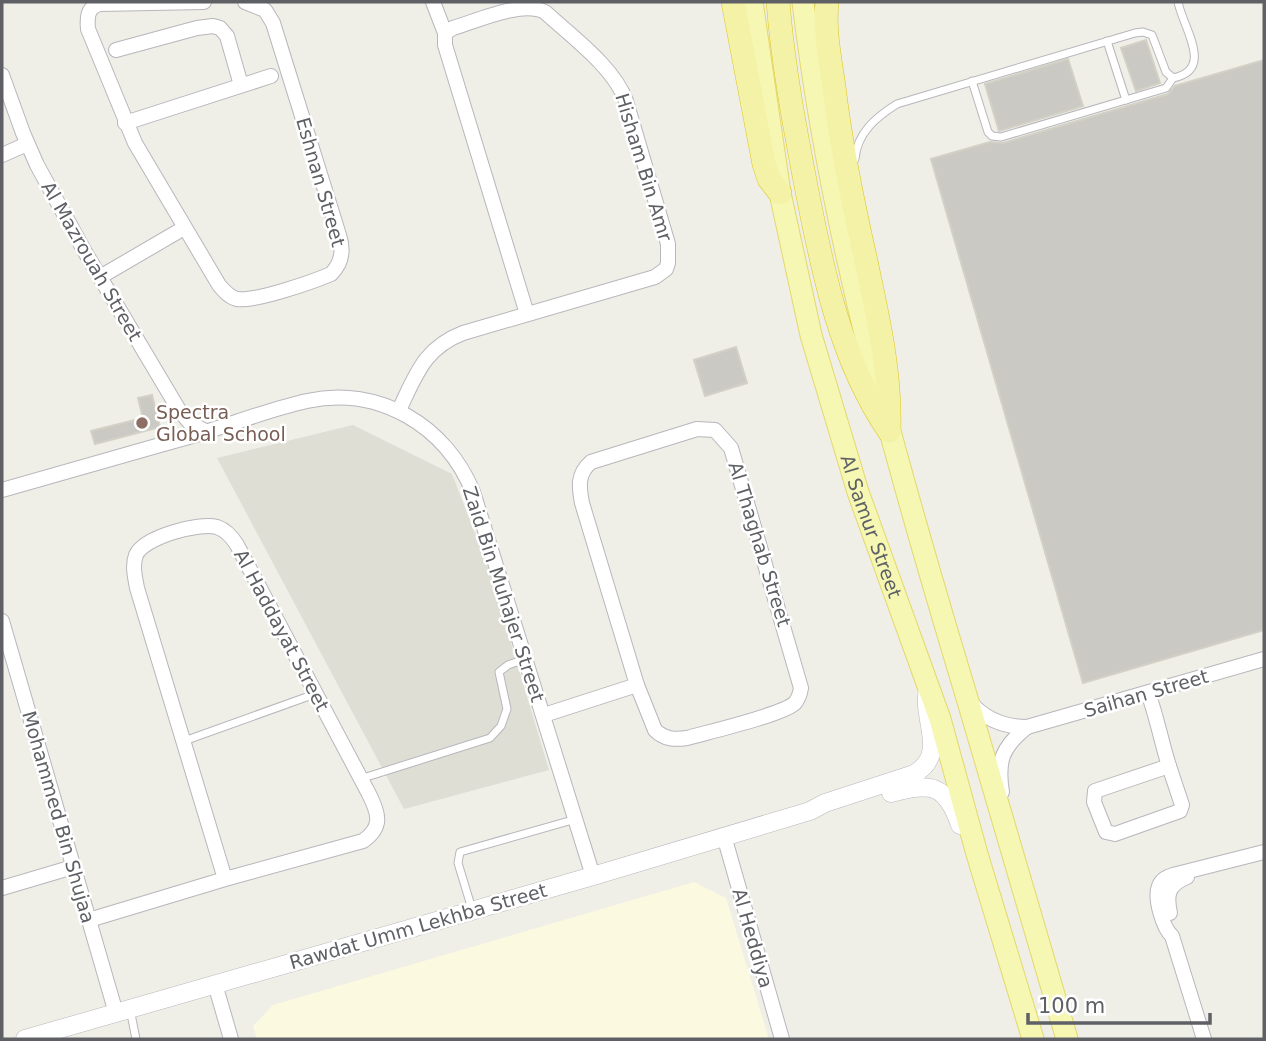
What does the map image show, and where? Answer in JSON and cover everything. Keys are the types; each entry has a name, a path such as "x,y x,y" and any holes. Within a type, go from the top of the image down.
{"highway":[{"path":"733,2 764,164 769,179 780,193"},
{"path":"778,2 794,125 821,260 853,365 869,399 889,431"},
{"path":"827,2 825,22 837,115 885,351 890,404 889,431"}],"main road":[{"name":"Al Samur Street","path":"752,2 780,193 811,335 858,492 929,686 976,854 1033,1039"},
{"name":"Al Samur Street","path":"803,2 833,198 889,431 1066,1039"}],"street":[{"path":"190,2 197,28"},
{"name":"Eshnan Street","path":"204,2 106,3 90,8 87,18 89,34 125,123 144,159 219,285 226,294 237,299 259,297 323,277 335,270 341,260 342,248 273,23 265,10 245,2"},
{"path":"433,2 445,33 445,45 527,314"},
{"name":"Hisham Bin Amr","path":"399,410 426,358 441,343 463,333 655,277 666,269 670,251 622,91 610,74 545,12 532,7 520,8 453,28 445,33"},
{"path":"116,50 213,26 225,32 241,85"},
{"name":"Al Mazrouah Street","path":"2,75 27,144 100,277 179,410 190,423 207,432"},
{"path":"125,123 271,76"},
{"path":"2,155 27,144"},
{"path":"100,277 184,228"},
{"name":"Zaid Bin Muhajer Street","path":"2,490 306,401 328,398 357,399 399,410 434,433 453,454 468,479 593,876"},
{"name":"Al Thaghab Street","path":"697,429 715,430 731,448 801,681 800,695 795,702 780,710 687,738 673,739 655,730 636,685 582,503 579,484 581,475 590,462 598,459 697,429"},
{"name":"Al Haddayat Street","path":"89,920 363,841 376,830 378,815 232,536 224,530 210,526 193,527 144,544 136,555 135,577 225,879"},
{"name":"Mohammed Bin Shujaa","path":"2,621 89,920 123,1011"},
{"name":"Saihan Street","path":"967,700 989,719 1002,725 1027,727 1264,659"},
{"path":"544,715 636,685"},
{"name":"Rawdat Umm Lekhba Street","path":"810,811 821,804 914,774 926,766 933,746 926,706 929,686"},
{"path":"1144,694 1150,722 1158,731 1182,805 1180,811 1115,834 1107,832 1094,802 1095,791 1169,766"},
{"path":"1016,866 1000,769 1007,746 1027,727"},
{"name":"Rawdat Umm Lekhba Street","path":"25,1039 810,811 826,810 913,787 927,786 940,791 950,800 965,841 976,854"},
{"name":"Al Heddiya","path":"724,836 782,1039"},
{"path":"1203,1039 1171,936 1167,932 1159,903 1159,885 1173,875 1264,852"},
{"path":"2,888 74,867"},
{"path":"215,984 231,1039"}],"lane":[{"path":"972,81 988,132 992,136 1001,137 1166,88 1173,78 1191,72 1194,66 1188,28 1178,2"},
{"path":"852,198 855,150 866,129 897,104 1143,32 1152,35 1166,72 1173,78"},
{"path":"1107,41 1126,100"},
{"path":"360,779 490,738 501,726 508,709 499,672 524,659"},
{"path":"184,741 315,694"},
{"path":"472,910 458,863 460,852 577,819"},
{"path":"123,1011 136,1039"}],"shaded area":[{"path":"353,425 452,474 489,570 549,770 404,809 217,458"},
{"path":"694,882 726,898 769,1039 257,1039 253,1026 273,1005"}],"building":[{"path":"1146,40 1160,83 1136,91 1121,48"},
{"path":"1068,59 1083,106 999,131 985,84"},
{"path":"1264,60 1264,630 1083,683 931,159 990,142 1003,143 1168,94 1175,86"},
{"path":"736,347 747,383 705,396 694,360"},
{"name":"Spectra Global School","path":"152,395 160,427 95,444 91,431 143,418 138,398"}],"place":[{"name":"Spectra Global School","path":"142,423"}]}
